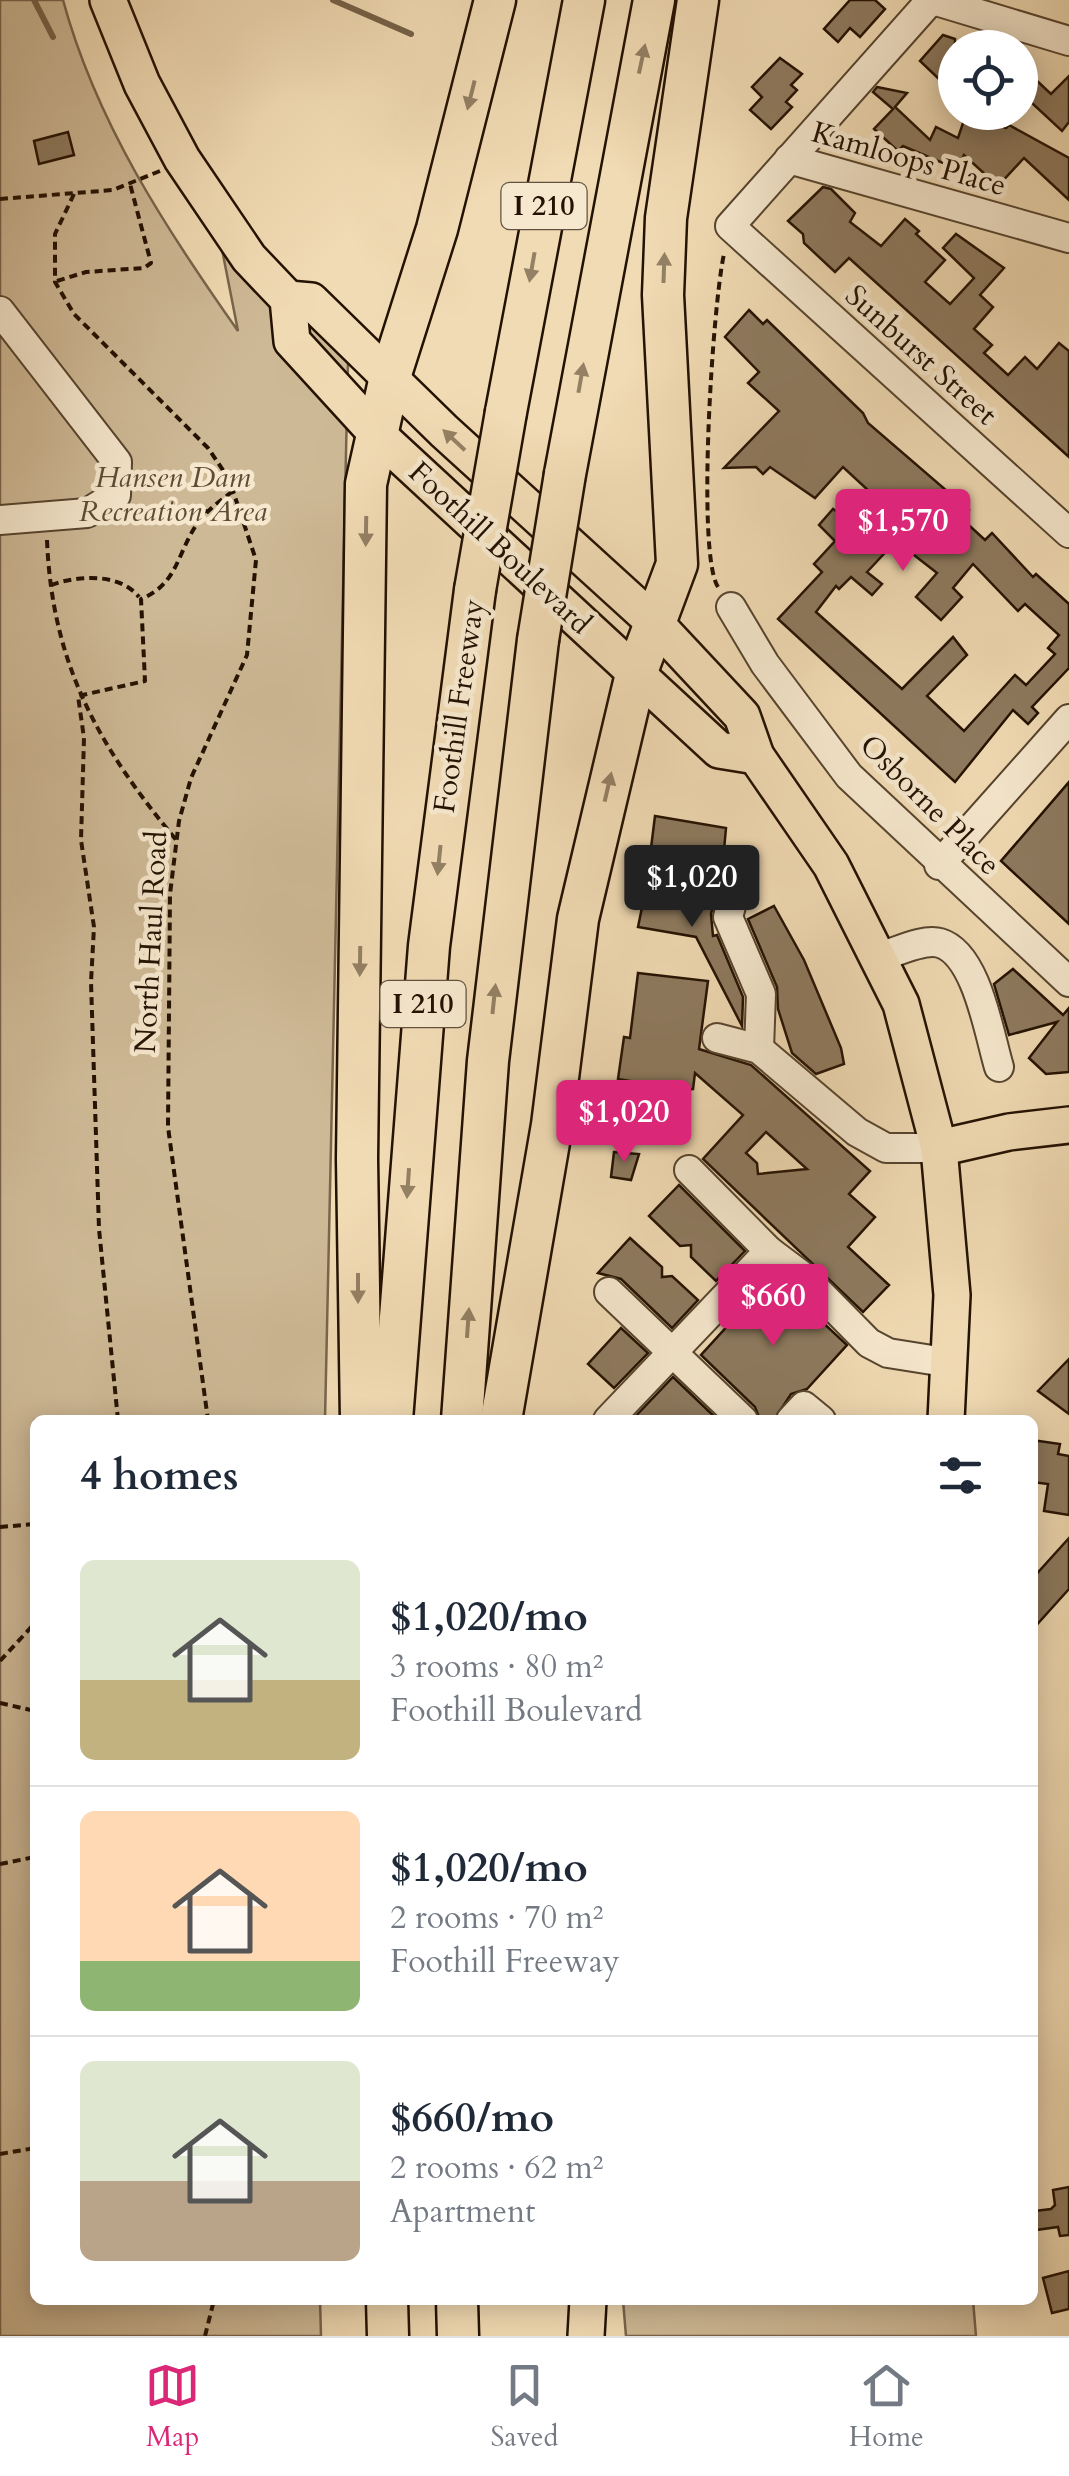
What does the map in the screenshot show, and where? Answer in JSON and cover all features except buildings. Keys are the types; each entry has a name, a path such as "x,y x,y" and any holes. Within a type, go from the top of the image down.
{"highway":[{"path":"362,1415 357,1158 366,484 390,377 437,228 495,0"},
{"name":"Foothill Freeway","path":"392,1415 429,946 475,590 584,0"},
{"name":"I 210","path":"462,1415 488,1062 538,640 565,474 654,0"},
{"path":"502,1415 552,1124 578,919 636,674 677,564 663,295 666,218 698,0"},
{"path":"387,2305 388,2336"},
{"path":"457,2305 458,2336"}],"main road":[{"name":"Foothill Boulevard","path":"108,0 142,84 182,159 250,258 288,299 292,341 377,434 718,750 756,756"},
{"name":"Foothill Boulevard","path":"288,299 311,301 656,624 742,716 756,756 831,865 900,1004 938,1148 952,1296 946,1415"},
{"path":"938,1148 1009,1132 1069,1125"},
{"path":"586,2336 588,2305"}],"street":[{"path":"730,226 932,0 1069,41"},
{"name":"Kamloops Place","path":"789,159 1069,238"},
{"name":"Sunburst Street","path":"730,226 1069,533"},
{"path":"0,311 117,462 116,495 87,513 0,520"},
{"name":"Osborne Place","path":"731,607 765,664 849,776 1069,982"},
{"path":"940,865 1069,719"},
{"path":"659,870 739,877 728,917 762,994 759,1049"},
{"path":"879,958 930,942 956,953 974,980 998,1067"},
{"path":"717,1038 759,1049 857,1132 886,1148 938,1148"},
{"path":"689,1170 869,1343 888,1353 951,1363"},
{"path":"613,1415 769,1251"},
{"path":"610,1292 738,1415"},
{"path":"796,1415 804,1406 815,1415"}],"path":[{"path":"0,199 74,194 130,184 182,159"},
{"path":"74,194 55,234 55,282 86,272 126,271 151,263 130,184"},
{"path":"730,226 710,370 708,556 712,577 731,607"},
{"name":"North Haul Road","path":"55,282 74,314 208,448 234,490 256,560 247,655 192,778 176,840 170,894 168,1127 207,1415"},
{"path":"141,599 156,593 180,566 194,528 234,490"},
{"path":"116,495 147,510 173,514 208,511"},
{"path":"46,516 52,585 84,738 80,840 94,927 90,982 98,1229 117,1415"},
{"path":"52,585 69,579 107,579 130,586 141,599 145,681 78,696"},
{"path":"78,696 109,754 176,840"},
{"path":"0,1527 30,1524"},
{"path":"0,1661 30,1628"},
{"path":"0,1704 30,1710"},
{"path":"0,1864 30,1858"},
{"path":"0,2154 30,2149"},
{"path":"205,2336 213,2305"}],"green space":[{"name":"Hansen Dam Recreation Area","path":"0,0 63,0 94,89 136,173 238,331 218,229 348,361 325,1415 30,1415 30,2305 320,2305 321,2336 0,2336"},
{"path":"623,2305 973,2305 976,2336 626,2336"}],"waterway":[{"path":"34,0 53,37"},
{"path":"333,0 411,34"}]}
